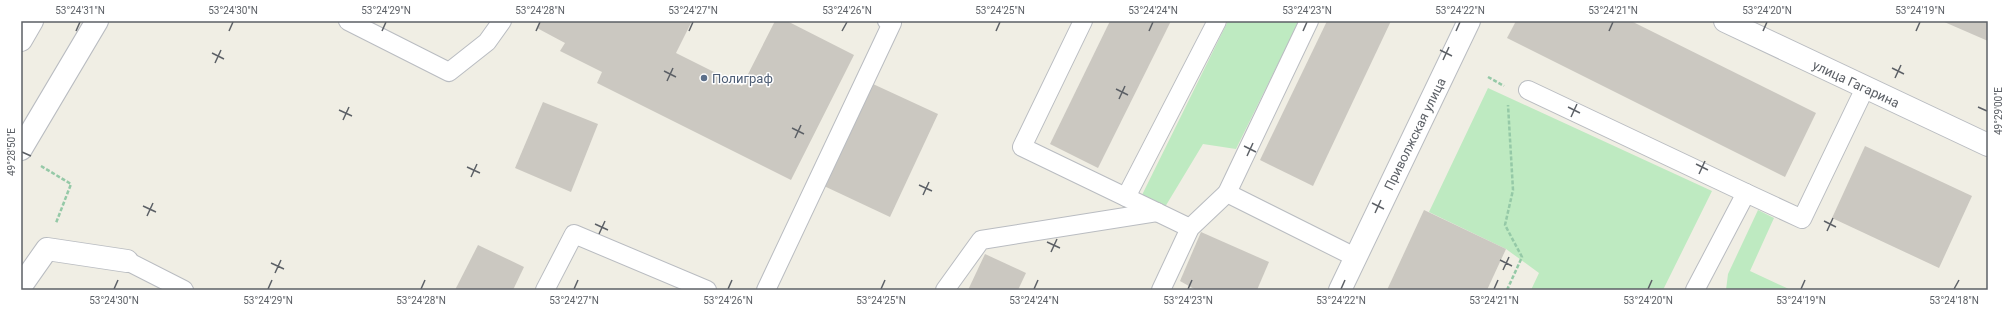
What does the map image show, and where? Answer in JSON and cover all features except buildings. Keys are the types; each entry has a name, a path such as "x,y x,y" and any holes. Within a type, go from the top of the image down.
{"street":[{"path":"21,40 32,21"},
{"path":"21,149 97,21"},
{"name":"Приволжская улица","path":"1340,290 1470,21"},
{"name":"улица Гагарина","path":"1726,21 1988,145"},
{"path":"21,286 47,249 127,261"}],"lane":[{"path":"348,21 449,72 487,42 502,21"},
{"path":"766,290 892,23 887,21"},
{"path":"1083,21 1022,148 1190,228"},
{"path":"1126,197 1217,21"},
{"path":"1161,290 1190,228 1228,193 1309,21"},
{"path":"1528,90 1802,219 1865,88"},
{"path":"1228,193 1355,258"},
{"path":"1695,290 1746,193"},
{"path":"945,290 981,240 1158,212"},
{"path":"545,290 574,234 707,290"},
{"path":"127,261 184,290"}],"path":[{"path":"1507,102 1513,190 1505,225 1522,257 1507,290"},
{"path":"42,166 70,184 47,249"}],"green space":[{"path":"1228,21 1299,21 1236,149 1203,144 1165,207 1142,195"},
{"path":"1488,88 1712,191 1663,290 1531,290 1539,273 1506,249 1429,212"},
{"path":"1758,210 1774,218 1750,271 1791,290 1726,290 1728,274"}],"place":[{"name":"Полиграф","path":"704,78"}]}
